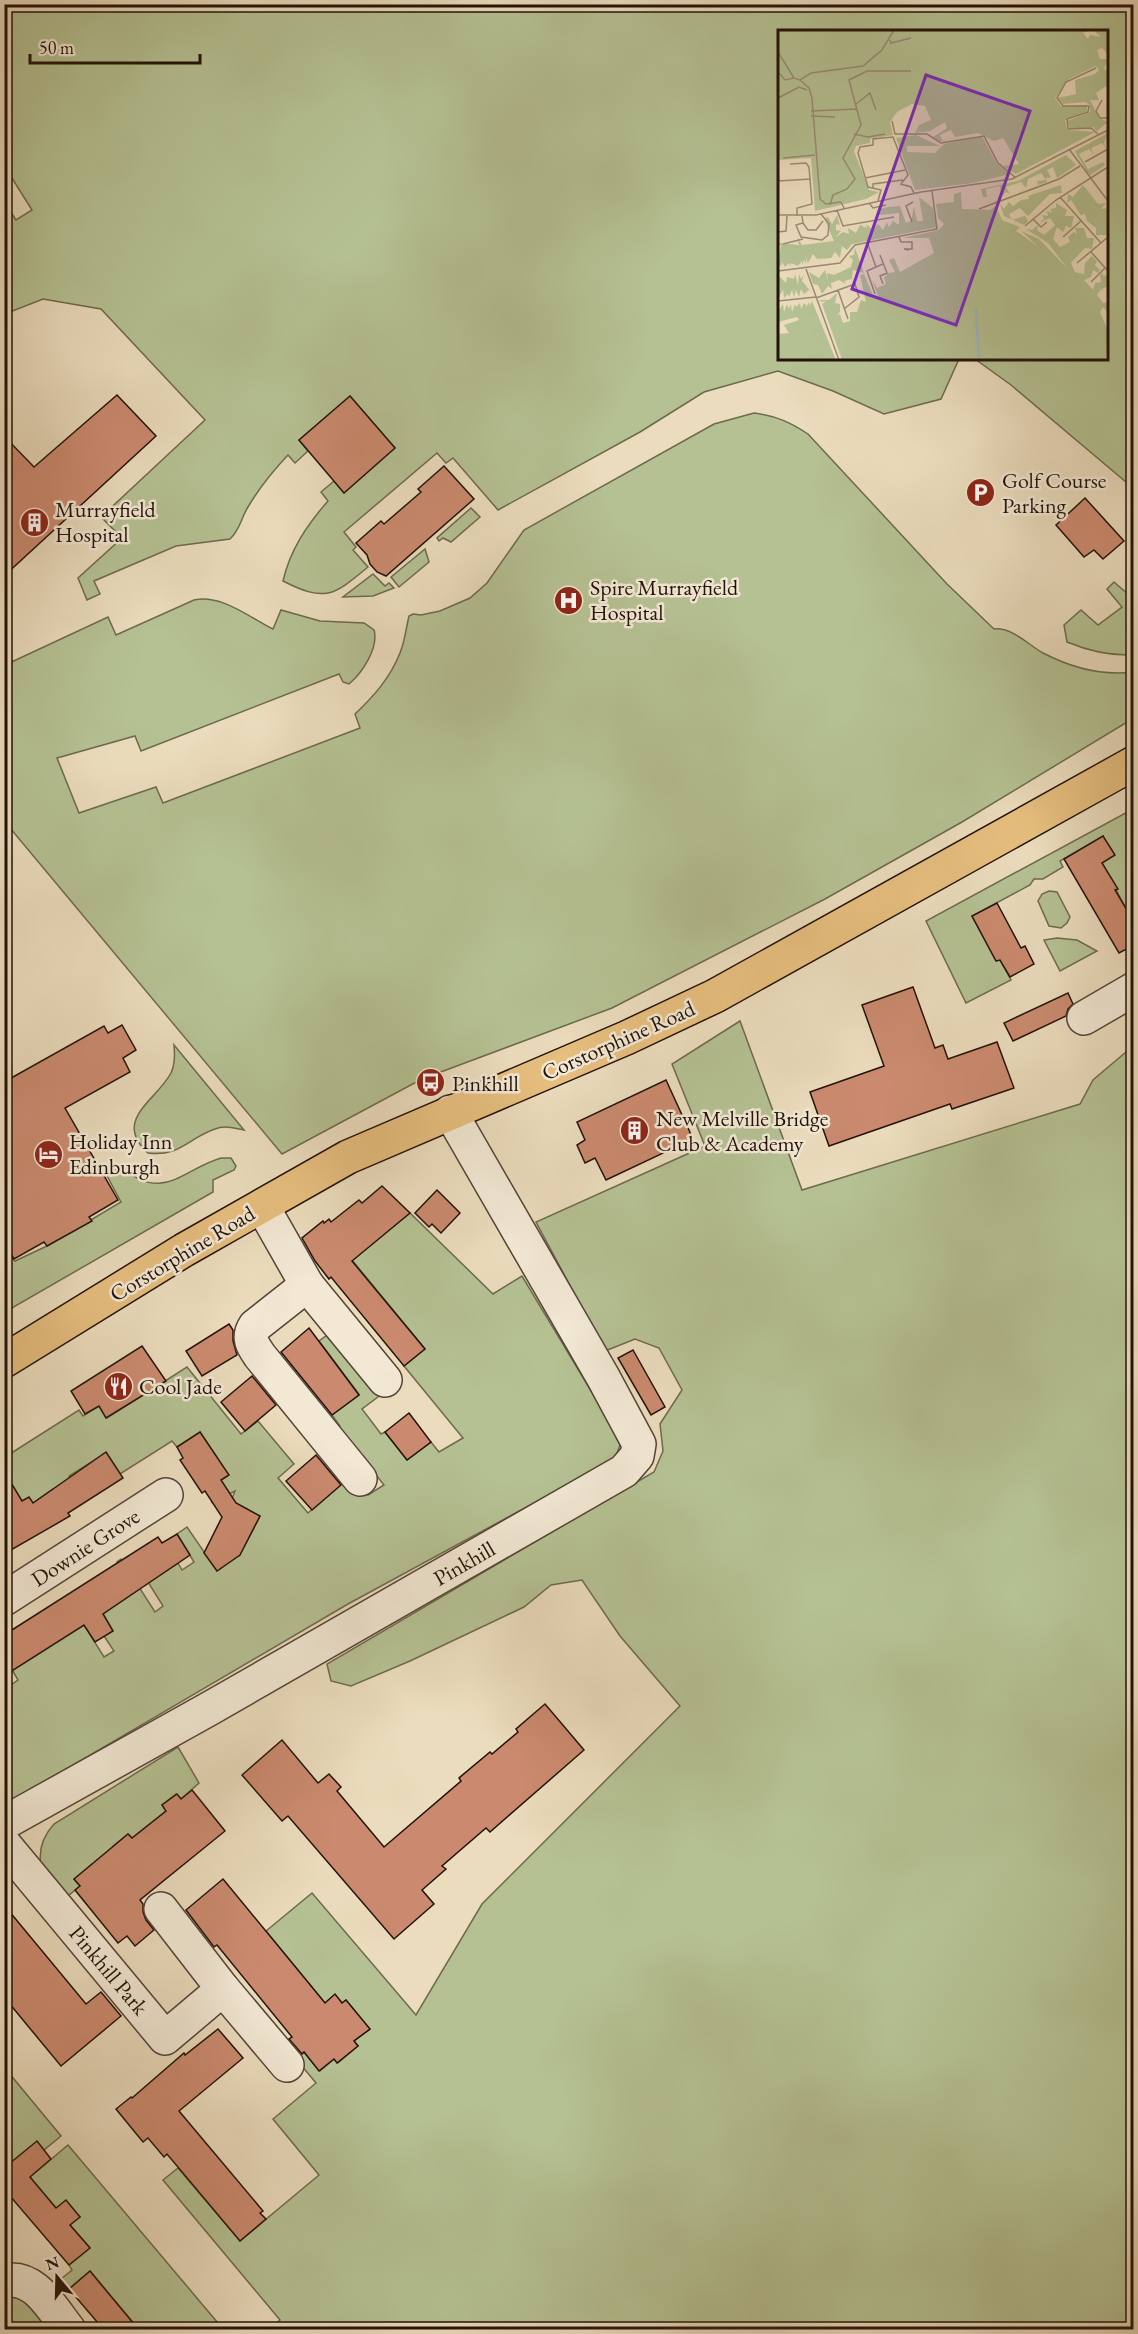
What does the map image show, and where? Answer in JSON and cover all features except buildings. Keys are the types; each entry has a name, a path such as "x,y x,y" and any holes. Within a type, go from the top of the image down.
{"main road":[{"name":"Corstorphine Road","path":"4,1361 184,1250 348,1157 626,1038 716,996 1134,763"}],"street":[{"path":"1084,1018 1134,989"},
{"name":"Pinkhill","path":"4,1823 207,1710 624,1471 637,1456 639,1444 618,1403 450,1112"},
{"path":"262,1206 307,1285 385,1380"},
{"path":"307,1285 255,1326 250,1336 251,1342 360,1479"},
{"name":"Downie Grove","path":"4,1599 166,1495"},
{"name":"Pinkhill Park","path":"4,1844 165,2038 223,1989"},
{"path":"161,1909 223,1989 287,2065"},
{"path":"4,2281 24,2281 33,2285 69,2330"}],"green space":[{"path":"5,5 1133,5 1133,488 1011,385 976,360 1108,360 1108,30 778,30 778,360 959,360 941,399 884,414 833,391 778,371 704,392 640,432 498,510 453,458 446,463 437,453 344,532 356,547 353,550 368,567 338,590 329,593 310,592 283,581 290,559 300,538 328,501 321,492 334,481 344,493 395,448 350,396 299,440 308,451 295,463 288,455 277,467 252,500 230,539 176,546 94,581 100,594 87,600 78,578 122,538 101,517 205,420 101,309 43,299 5,314 4,202 16,220 32,210 5,167"},
{"path":"754,413 782,420 808,434 947,584 994,629 1013,633 1043,653 1076,667 1110,673 1133,672 1133,712 1129,721 962,822 825,899 612,1008 422,1079 282,1154 5,822 5,665 108,617 116,635 194,600 204,599 225,603 273,629 281,610 320,621 364,623 374,630 372,652 349,684 343,682 339,674 141,751 135,736 57,758 79,813 156,787 163,803 360,728 355,714 375,693 396,662 402,648 409,616 440,611 470,598 487,583 524,530 714,424"},
{"path":"471,508 480,517 451,542 443,538 439,541 437,538"},
{"path":"425,549 429,562 399,587 391,577"},
{"path":"373,574 385,586 389,583 394,588 373,596 343,597"},
{"path":"1114,582 1129,595 1133,591 1133,655 1099,652 1067,642 1064,625 1081,610 1098,625 1122,607 1107,589"},
{"path":"1133,809 1133,922 1102,863 1103,836 1060,861 1063,867 1043,879 1034,879 1030,885 972,916 996,961 1000,960 1011,980 966,1003 926,921"},
{"path":"1049,891 1057,892 1070,917 1061,928 1049,926 1038,901 1042,894"},
{"path":"1057,938 1077,940 1097,951 1060,971 1044,940"},
{"path":"740,1021 802,1190 1080,1104 1093,1080 1133,1046 1133,2329 270,2329 280,2320 163,2180 178,2168 240,2241 319,2175 273,2119 316,2083 296,2059 304,2052 320,2071 334,2059 338,2063 358,2046 354,2041 370,2029 346,2000 342,2003 335,1995 325,2003 266,1931 312,1893 416,2015 482,1904 680,1706 620,1636 582,1580 551,1585 524,1607 351,1686 331,1681 327,1664 654,1472 663,1451 660,1424 682,1390 659,1348 635,1339 605,1351 536,1222 705,1146 672,1064"},
{"path":"174,1045 244,1130 229,1127 218,1128 176,1150 148,1153 138,1141 134,1131 136,1121 140,1111 171,1073"},
{"path":"221,1158 231,1158 236,1166 234,1170 213,1180 213,1192 5,1312 5,1255 7,1254 15,1261 49,1245 121,1202 106,1174 121,1167 136,1177 149,1182 161,1183 183,1176"},
{"path":"410,1213 493,1294 522,1276 617,1434 620,1445 615,1459 348,1604 5,1805 5,1689 18,1680 11,1668 84,1625 104,1657 114,1651 104,1636 113,1631 103,1614 136,1591 117,1562 121,1559 155,1612 163,1606 148,1582 178,1563 182,1570 194,1562 177,1534 187,1527 217,1571 225,1565 220,1546 239,1556 260,1516 231,1501 235,1491 212,1502 221,1480 228,1475 200,1432 177,1447 172,1441 120,1474 106,1453 69,1476 73,1483 53,1489 33,1503 21,1502 5,1477 9,1474 5,1466 5,1457 79,1410 83,1416 99,1406 107,1418 187,1367 241,1434 258,1421 294,1464 278,1478 308,1513 352,1475 368,1495 384,1485 339,1428 340,1426 332,1415 359,1394 319,1341 330,1333 382,1394 362,1409 381,1434 385,1432 407,1460 431,1442 439,1452 463,1438 404,1366 425,1349 352,1260"},
{"path":"178,1747 199,1783 181,1799 176,1794 162,1805 166,1811 132,1838 128,1834 113,1846 117,1851 99,1859 74,1879 80,1886 68,1896 41,1866 41,1848 50,1829 54,1824"},
{"path":"4,2067 61,2136 44,2150 12,2162 5,2152"},
{"path":"68,2145 223,2329 148,2329 143,2323 137,2327 90,2271 69,2289 61,2279 72,2270 69,2265 90,2248 70,2225 80,2217 56,2208 30,2177"},
{"path":"5,2296 20,2297 58,2330 5,2330"}],"place":[{"name":"Golf Course Parking","path":"981,493"},
{"name":"Murrayfield Hospital","path":"34,522"},
{"name":"Spire Murrayfield Hospital","path":"569,600"},
{"name":"Pinkhill","path":"431,1083"},
{"name":"New Melville Bridge Club & Academy","path":"635,1131"},
{"name":"Holiday Inn Edinburgh","path":"48,1154"},
{"name":"Cool Jade","path":"118,1386"}]}
